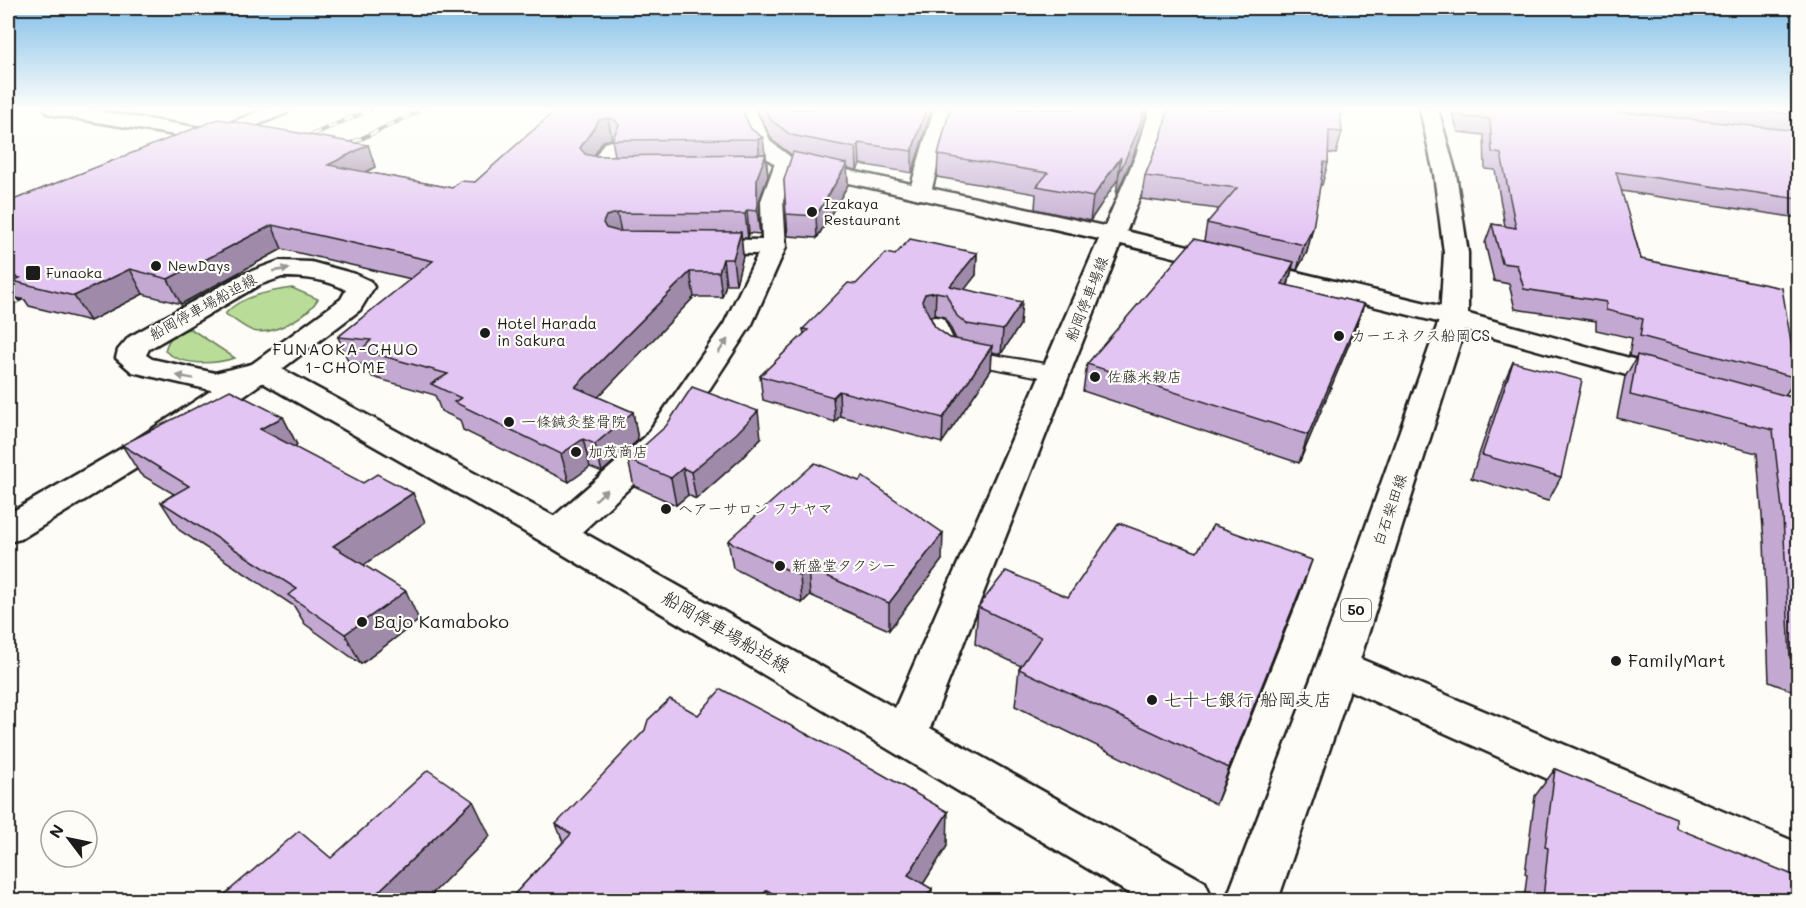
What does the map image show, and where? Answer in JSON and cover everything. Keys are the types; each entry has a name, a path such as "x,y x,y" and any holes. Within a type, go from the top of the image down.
{"street":[{"path":"609,151 598,170 644,169"},
{"name":"船岡停車場線","path":"765,151 772,166 920,192 1113,235 905,735"},
{"path":"920,192 931,151"},
{"path":"1147,151 1113,235 1454,318 1695,386"},
{"name":"白石柴田線","path":"1252,900 1337,666 1454,318 1456,252 1445,174 1439,151"},
{"path":"557,534 657,444 738,324 774,247 772,166"},
{"path":"669,246 774,247"},
{"name":"船岡停車場船迫線","path":"262,370 351,304 361,287 346,279 311,270 279,269 249,279 139,343 132,350 131,358 142,366 214,382 262,370 557,534 1187,900"},
{"path":"8,530 141,452 262,370"},
{"path":"1337,666 1798,867"}],"lane":[{"path":"935,323 944,344 958,355 1057,373"}],"green space":[{"path":"292,288 318,299 306,312 280,328 261,332 253,331 225,314 247,299"},
{"path":"191,329 235,358 199,363 181,360 165,351 174,335"}],"building":[{"path":"136,151 355,151 328,165 452,188 460,181 475,182 509,151 583,151 593,156 766,154 757,178 757,211 747,210 745,214 617,213 606,216 603,223 606,228 617,231 741,232 733,259 723,259 719,272 690,272 575,387 633,412 595,444 583,439 561,454 454,402 461,398 431,384 448,374 361,350 371,340 338,337 433,261 272,225 168,279 130,269 74,296 13,281 20,278 8,275 8,202"},
{"path":"939,151 1129,151 1119,173 1121,157 1093,197 1037,186 1048,173 938,155"},
{"path":"1155,151 1328,151 1328,163 1324,162 1313,228 1304,245 1207,223 1237,188 1145,176"},
{"path":"1798,151 1798,199 1616,172 1641,259 1782,288 1797,378 1640,336 1643,319 1606,310 1606,302 1524,289 1517,265 1502,263 1492,224 1516,228 1501,154 1492,152"},
{"path":"793,152 847,164 816,216 786,214 784,180"},
{"path":"910,239 977,253 950,286 1022,302 1003,330 967,324 957,316 946,294 936,292 925,294 922,301 935,327 950,338 992,346 943,418 839,391 833,397 760,376 808,330 803,329 848,283 856,284 886,253 895,255"},
{"path":"1194,239 1294,262 1282,284 1364,304 1308,435 1087,364"},
{"path":"1637,355 1798,399 1798,661 1790,658 1783,517 1773,430 1630,395"},
{"path":"1513,362 1582,380 1561,477 1482,455"},
{"path":"692,387 758,411 737,433 691,472 683,468 671,478 628,460 666,426"},
{"path":"230,390 283,417 260,429 363,483 377,474 413,493 333,546 406,591 345,634 288,595 297,589 161,502 189,486 122,445"},
{"path":"815,463 859,481 863,477 943,533 889,603 808,568 800,576 728,541"},
{"path":"1119,523 1197,552 1213,525 1312,560 1229,768 1019,669 1041,637 978,607 1006,571 1068,597"},
{"path":"721,689 873,769 948,812 908,875 932,889 927,896 935,900 783,900 767,890 759,900 509,900 571,834 556,824 645,730 648,720 670,699 698,715"},
{"path":"1555,769 1676,818 1676,828 1798,877 1798,900 1543,900 1548,848 1545,847"},
{"path":"428,770 473,801 376,894 384,900 218,900 299,831 331,858"}],"railway":[{"path":"8,305 33,293"}],"place":[{"name":"Izakaya Restaurant","path":"812,212"},
{"name":"NewDays","path":"156,266"},
{"name":"Funaoka","path":"33,273"},
{"name":"Hotel Harada in Sakura","path":"485,333"},
{"name":"カーエネクス船岡CS","path":"1339,336"},
{"name":"佐藤米穀店","path":"1095,377"},
{"name":"一條鍼灸整骨院","path":"509,422"},
{"name":"加茂商店","path":"576,452"},
{"name":"ヘアーサロン フナヤマ","path":"666,509"},
{"name":"新盛堂タクシー","path":"780,566"},
{"name":"Bajo Kamaboko","path":"362,622"},
{"name":"FamilyMart","path":"1616,661"},
{"name":"七十七銀行 船岡支店","path":"1152,700"}],"district":[{"name":"FUNAOKA-CHUO 1-CHOME","path":"346,358"}]}
